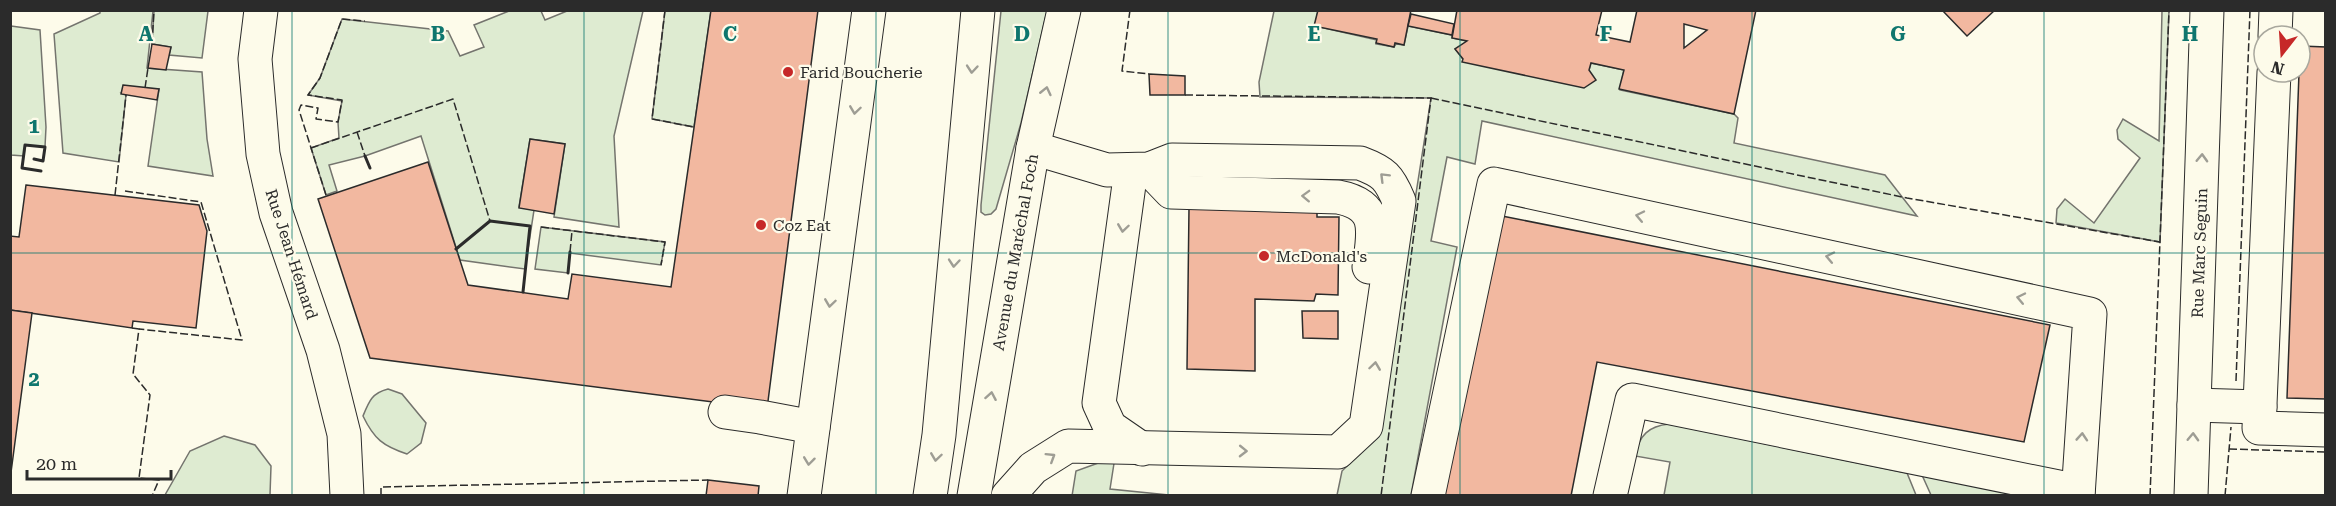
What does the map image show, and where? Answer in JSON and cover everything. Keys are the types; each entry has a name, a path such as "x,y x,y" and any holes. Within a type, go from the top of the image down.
{"street":[{"name":"Rue Jean Hémard","path":"261,10 255,59 263,154 276,213 323,350 344,434 347,495"},
{"path":"804,495 869,10"},
{"path":"930,495 939,435 978,10"},
{"name":"Avenue du Maréchal Foch","path":"974,495 1033,148 1064,10"},
{"name":"Rue Marc Seguin","path":"2191,495 2207,10"},
{"path":"2273,84 2259,428 2325,430"},
{"path":"1008,495 1033,468 1068,446 1338,452 1366,426 1399,201 1392,185 1379,171 1360,163 1172,160 1140,169 1107,170 1033,148"},
{"path":"1140,169 1099,403 1110,427 1142,449"},
{"path":"1428,495 1494,184 2090,314 2078,493 1632,400 1610,495"},
{"path":"2194,405 2260,407"},
{"path":"725,412 813,427"}],"green space":[{"path":"100,11 153,11 147,68 202,72 207,139 213,176 148,166 159,89 122,93 126,95 119,162 63,153 54,34"},
{"path":"154,11 208,11 202,58 169,55 171,47 152,44"},
{"path":"509,11 541,11 545,20 567,11 643,11 614,136 619,227 554,217 565,144 530,139 519,207 534,210 525,269 460,260 421,136 365,156 329,165 337,191 326,195 311,148 339,138 338,122 342,101 308,95 320,78 342,19 448,31 460,56 484,47 474,25"},
{"path":"665,11 711,11 694,127 652,119"},
{"path":"1001,11 1047,11 1021,123 996,209 991,214 985,215 981,212 981,205"},
{"path":"1274,11 1318,11 1315,26 1377,40 1376,44 1394,47 1396,44 1404,45 1408,26 1452,35 1452,38 1467,41 1455,49 1463,59 1589,70 1591,63 1624,70 1620,90 1734,114 1738,118 1734,143 1885,175 1917,216 1482,121 1475,164 1447,157 1431,241 1457,247 1411,495 1337,495 1342,471 1367,446 1379,429 1431,98 1260,97 1259,82"},
{"path":"2162,11 2169,11 2160,242 2056,223 2057,209 2065,199 2094,223 2140,158 2118,139 2117,130 2123,119 2159,141"},
{"path":"11,26 40,30 46,127 45,147 25,145 24,156 11,155"},
{"path":"541,227 665,242 661,265 570,253 568,273 535,269"},
{"path":"388,389 402,394 426,423 421,443 407,454 380,441 371,431 363,416 372,398"},
{"path":"1669,424 1907,473 1916,495 1664,495 1670,462 1635,456 1639,442 1646,433 1656,427"},
{"path":"224,436 255,445 271,466 270,495 165,495 190,451"},
{"path":"1115,457 1110,489 1169,495 1072,496 1076,471"},
{"path":"1922,475 2022,495 1931,495"}],"building":[{"path":"711,10 818,10 767,409 370,358 318,199 428,162 468,285 568,299 572,274 671,287"},
{"path":"1318,10 1411,10 1404,45 1395,43 1394,47 1376,43 1377,39 1314,26"},
{"path":"1457,10 1602,10 1596,35 1630,42 1637,10 1756,10 1734,114 1619,89 1624,70 1591,63 1589,70 1596,80 1584,88 1462,62 1463,59 1455,49 1467,41 1452,38","holes":["1684,24 1707,30 1684,48"]},
{"path":"1942,10 1995,10 1967,36"},
{"path":"1411,14 1454,24 1452,35 1408,26"},
{"path":"152,44 171,47 166,70 148,68"},
{"path":"2312,46 2326,47 2326,399 2287,398 2299,84 2312,84"},
{"path":"1149,74 1185,76 1185,95 1150,95"},
{"path":"123,85 159,89 157,100 121,94"},
{"path":"530,139 565,144 554,214 519,208"},
{"path":"26,185 199,205 207,231 196,328 133,321 132,328 10,310 10,236 19,237"},
{"name":"McDonald's","path":"1189,208 1317,210 1317,217 1339,217 1338,295 1316,294 1314,301 1255,299 1255,371 1187,369"},
{"path":"1502,216 2050,325 2024,442 1597,362 1571,496 1444,496"},
{"path":"10,310 32,313 10,480"},
{"path":"1302,311 1338,311 1338,339 1303,338"},
{"path":"708,480 759,486 758,496 706,496"}],"fence":[{"path":"152,44 154,10"},
{"path":"665,10 652,119 694,127"},
{"path":"1130,10 1122,71 1149,74"},
{"path":"2150,496 2169,10"},
{"path":"2236,381 2250,10"},
{"path":"326,195 299,110 301,105 318,108 316,119 338,122 342,100 308,95 320,78 342,19 365,21"},
{"path":"145,88 148,68"},
{"path":"115,195 126,95"},
{"path":"1185,95 1431,98 1381,496"},
{"path":"1431,98 1907,198 2160,242"},
{"path":"311,148 453,99 490,221"},
{"path":"357,132 365,156"},
{"path":"125,191 201,202 242,340 139,329"},
{"path":"541,227 665,242 661,265"},
{"path":"570,252 572,231"},
{"path":"132,328 139,329 133,374 150,395 139,478 159,480 152,496"},
{"path":"2225,496 2231,427"},
{"path":"2229,449 2326,452"},
{"path":"381,496 381,487 708,480"}],"wall":[{"path":"34,159 43,161 45,147 25,145 22,168 41,171"},
{"path":"365,156 370,168"},
{"path":"456,249 490,221 530,226 523,292"},
{"path":"568,273 570,252"}],"place":[{"name":"Farid Boucherie","path":"788,72"},
{"name":"Coz Eat","path":"761,225"},
{"name":"McDonald's","path":"1264,256"}]}
